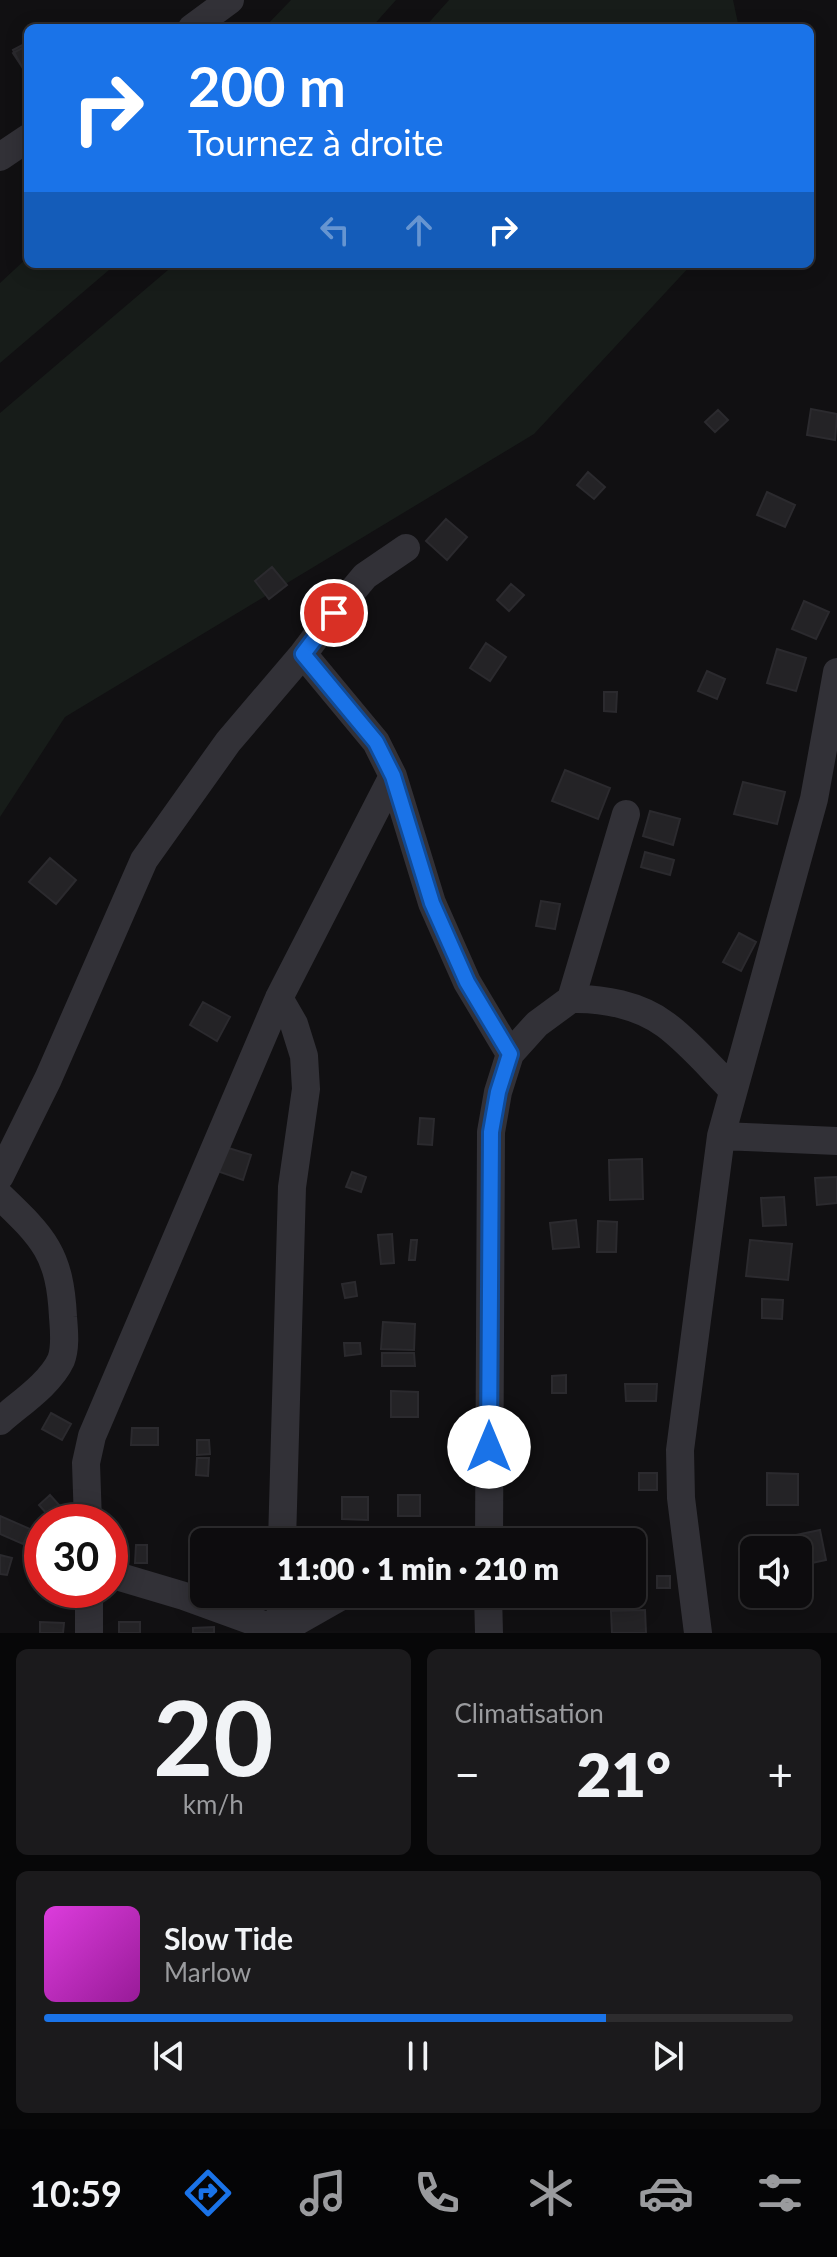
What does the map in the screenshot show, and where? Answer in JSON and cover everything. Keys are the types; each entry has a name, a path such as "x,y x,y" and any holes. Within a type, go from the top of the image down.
{"street":[{"path":"197,24 230,0"},
{"path":"0,157 24,141"},
{"path":"0,1176 48,1079 144,860 228,742 365,576 406,548"},
{"path":"303,654 376,742 393,776 432,903 467,982 510,1054"},
{"path":"698,1633 681,1498 680,1450 721,1136 788,900 825,802 837,672"},
{"path":"87,1504 86,1463 92,1436 279,998 393,776"},
{"path":"571,999 626,814"},
{"path":"279,998 294,1024 304,1056 306,1089 292,1187 282,1528"},
{"path":"489,1528 491,1132 498,1092 510,1054 537,1024 571,999 594,999 629,1007 664,1023 732,1089"},
{"path":"721,1136 837,1141"},
{"path":"0,1196 38,1232 54,1259 62,1296 64,1339 62,1359 50,1376 0,1421"},
{"path":"128,1579 184,1596 280,1632"},
{"path":"89,1608 89,1633"},
{"path":"280,1632 281,1608"},
{"path":"280,1632 321,1608"},
{"path":"485,1608 489,1633"}],"shaded area":[{"path":"291,0 396,0 375,24 268,24"},
{"path":"449,0 733,0 738,24 428,24"},
{"path":"24,261 24,268 111,268 0,363 0,283"},
{"path":"170,268 688,268 534,434 65,717 0,817 0,413"}],"building":[{"path":"24,44 24,71 13,50"},
{"path":"24,47 24,70 13,53"},
{"path":"811,409 837,414 835,440 807,435"},
{"path":"718,410 728,420 715,432 705,422"},
{"path":"588,472 605,487 594,499 577,485"},
{"path":"767,492 795,505 785,527 757,515"},
{"path":"446,519 467,537 447,560 426,541"},
{"path":"272,567 287,585 269,599 255,581"},
{"path":"511,584 524,595 509,611 497,600"},
{"path":"804,601 829,612 816,639 792,629"},
{"path":"486,643 506,657 490,681 470,668"},
{"path":"777,649 806,658 796,691 767,683"},
{"path":"707,671 725,679 717,699 698,691"},
{"path":"604,692 617,692 616,712 604,711"},
{"path":"565,770 610,788 598,819 552,801"},
{"path":"743,782 785,792 777,824 734,814"},
{"path":"650,811 680,819 673,845 643,836"},
{"path":"645,852 674,860 670,875 641,867"},
{"path":"50,858 76,880 56,904 29,882"},
{"path":"541,901 560,904 555,929 536,926"},
{"path":"739,933 756,942 741,971 723,962"},
{"path":"203,1002 230,1017 217,1041 190,1025"},
{"path":"420,1118 434,1119 432,1145 418,1144"},
{"path":"222,1146 251,1155 243,1180 214,1170"},
{"path":"642,1159 643,1199 610,1200 609,1160"},
{"path":"352,1172 366,1177 361,1192 346,1187"},
{"path":"837,1177 837,1203 817,1205 815,1178"},
{"path":"784,1197 786,1225 763,1226 761,1198"},
{"path":"576,1220 579,1247 553,1249 550,1223"},
{"path":"598,1221 617,1222 616,1252 597,1252"},
{"path":"392,1234 394,1263 381,1264 378,1235"},
{"path":"411,1240 417,1240 415,1260 409,1260"},
{"path":"750,1240 792,1244 788,1280 746,1276"},
{"path":"355,1282 357,1296 345,1298 342,1284"},
{"path":"762,1299 783,1300 782,1319 762,1318"},
{"path":"383,1322 415,1324 414,1350 381,1349"},
{"path":"344,1343 360,1343 361,1354 345,1356"},
{"path":"382,1353 414,1353 415,1366 382,1366"},
{"path":"566,1375 566,1393 552,1393 552,1376"},
{"path":"625,1384 657,1384 656,1401 626,1401"},
{"path":"391,1391 418,1392 418,1417 391,1417"},
{"path":"51,1413 71,1424 62,1440 42,1429"},
{"path":"132,1428 158,1428 158,1445 131,1445"},
{"path":"197,1440 209,1440 210,1454 197,1455"},
{"path":"197,1458 209,1458 208,1476 196,1475"},
{"path":"639,1473 657,1473 657,1490 639,1490"},
{"path":"767,1473 798,1474 798,1505 767,1505"},
{"path":"50,1495 58,1504 40,1504"},
{"path":"398,1495 420,1495 420,1516 398,1516"},
{"path":"342,1497 368,1497 368,1520 342,1519"},
{"path":"0,1516 24,1526 24,1542 23,1544 0,1534"},
{"path":"820,1530 826,1560 812,1563 812,1536 791,1536"},
{"path":"136,1545 147,1545 147,1563 135,1563"},
{"path":"0,1555 12,1558 7,1575 0,1574"},
{"path":"657,1576 670,1576 670,1588 657,1588"},
{"path":"645,1610 646,1633 612,1633 611,1611"},
{"path":"40,1622 64,1623 63,1633 40,1633"},
{"path":"119,1622 140,1622 140,1633 119,1633"},
{"path":"214,1627 214,1633 193,1633 193,1628"}],"route":[{"path":"334,613 303,654 376,742 393,776 432,903 467,982 510,1054 498,1092 491,1132 489,1447"}]}
